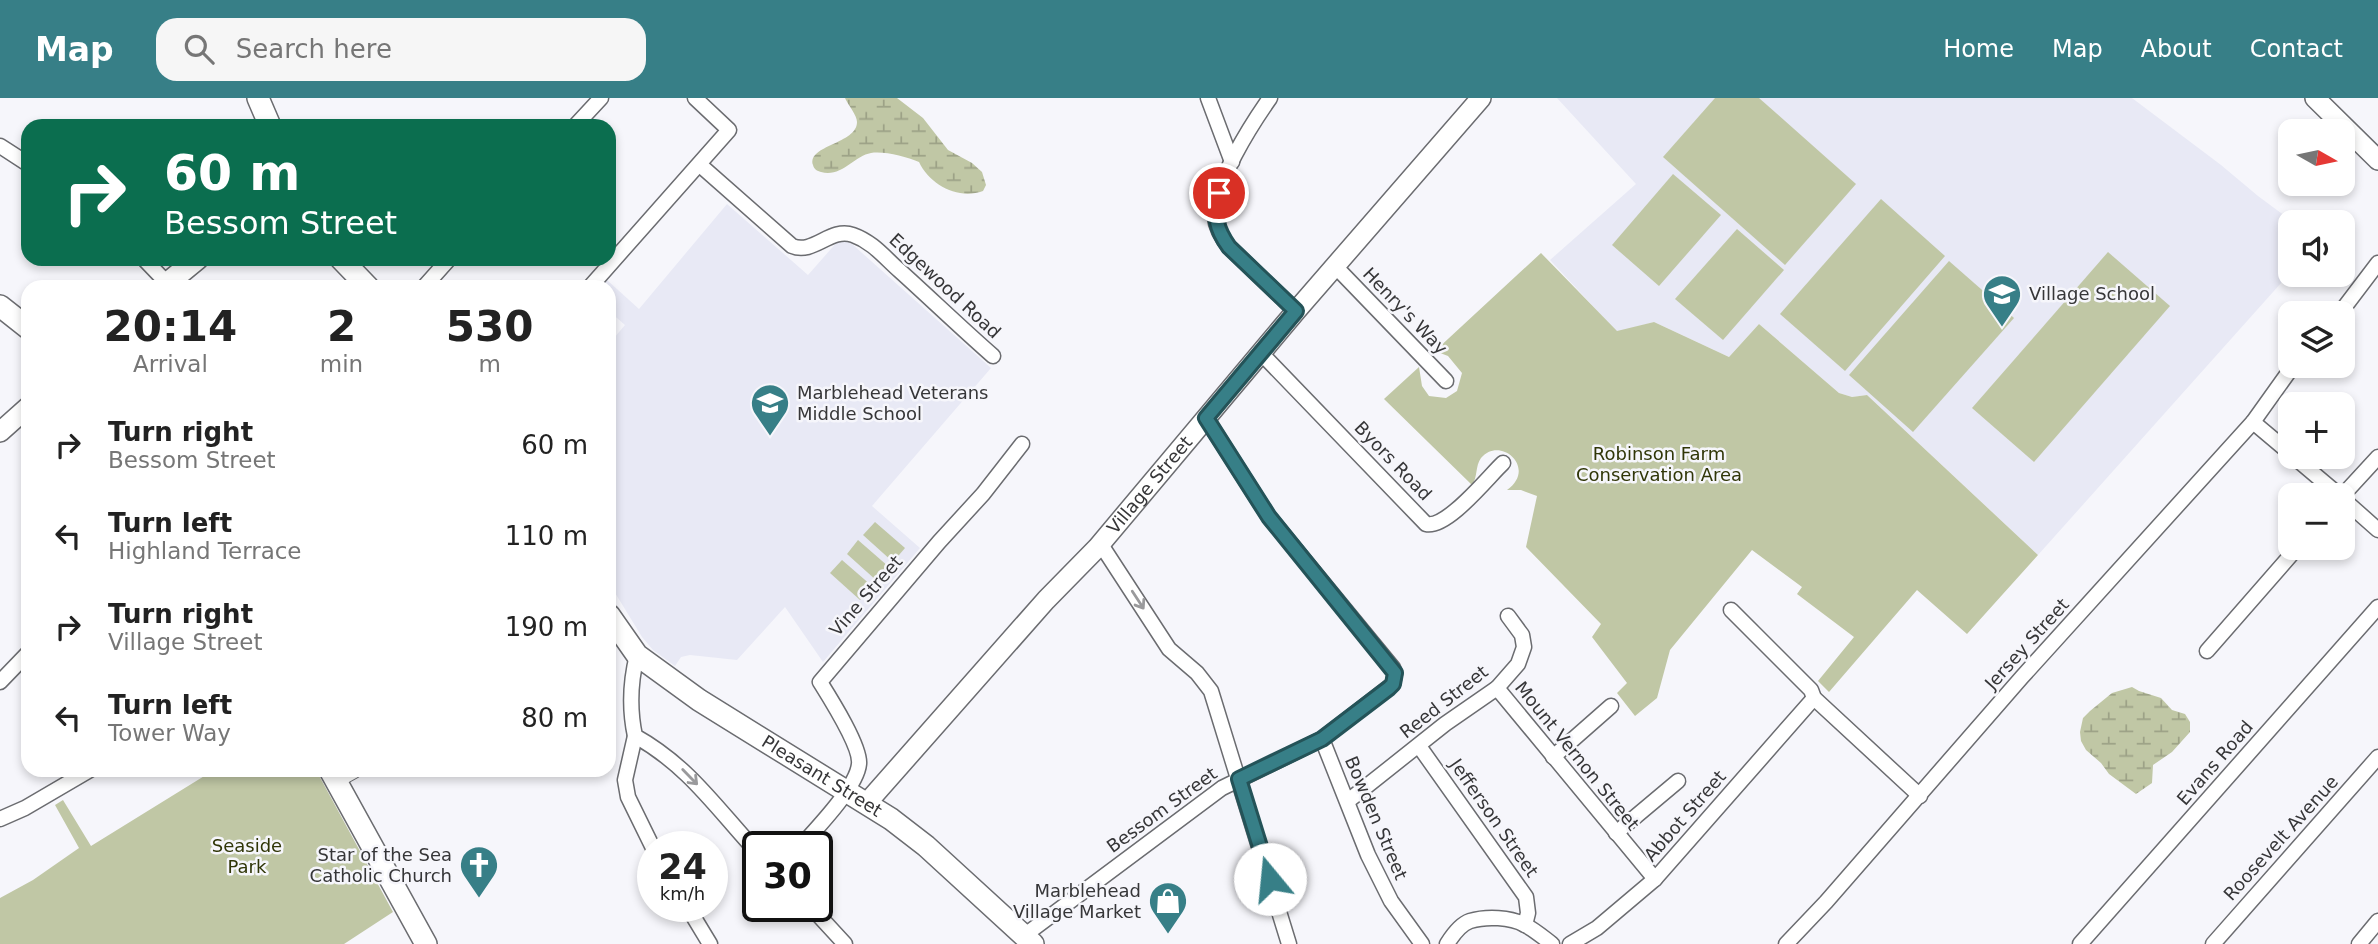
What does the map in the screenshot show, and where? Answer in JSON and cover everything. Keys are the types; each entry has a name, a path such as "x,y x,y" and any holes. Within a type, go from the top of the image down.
{"main road":[{"path":"258,98 267,119"},
{"name":"Village Street","path":"866,804 1038,609 1100,543 1481,98"},
{"path":"2315,98 2378,160"},
{"path":"171,280 188,266"},
{"path":"348,266 361,280"},
{"path":"0,306 21,322"},
{"path":"0,432 21,413"},
{"name":"Pleasant Street","path":"616,625 637,655 699,701 891,819 926,846 1029,940"},
{"path":"342,777 426,944"}],"street":[{"path":"582,119 601,98"},
{"path":"616,256 729,130 695,98"},
{"path":"1208,98 1232,162"},
{"path":"1270,98 1252,124 1232,162 1215,208 1215,220 1229,247 1296,311"},
{"path":"0,146 21,160"},
{"name":"Edgewood Road","path":"700,165 792,246 800,249 809,247 841,232 872,244 993,356"},
{"path":"2349,301 2378,263"},
{"path":"150,266 161,280"},
{"path":"430,280 443,266"},
{"path":"596,280 608,266"},
{"name":"Henry's Way","path":"1335,266 1446,382"},
{"name":"Byors Road","path":"1261,352 1426,524 1437,524 1450,516 1503,463"},
{"name":"Jersey Street","path":"1786,944 1920,796 2022,677 2253,422 2284,378"},
{"path":"2253,422 2278,444"},
{"name":"Bessom Street","path":"1029,940 1222,788 1322,739 1389,688 1394,678 1392,668 1269,517 1201,424"},
{"name":"Vine Street","path":"846,792 859,765 859,756 820,682 939,541 983,494 1022,444"},
{"path":"2355,483 2378,457"},
{"path":"2308,469 2325,483"},
{"path":"2355,509 2378,530"},
{"path":"1100,543 1169,649 1196,673 1211,691 1289,944"},
{"path":"2207,651 2287,560"},
{"name":"Evans Road","path":"2080,944 2378,607"},
{"path":"1731,611 1811,690 1814,698 1920,796"},
{"name":"Reed Street","path":"1348,801 1446,724 1497,688 1518,664 1524,648 1522,635 1508,615"},
{"path":"637,655 632,676 630,712 635,736 625,780 628,797 645,831"},
{"path":"0,682 21,660"},
{"name":"Mount Vernon Street","path":"1497,688 1655,879"},
{"name":"Abbot Street","path":"1570,944 1597,928 1655,879 1814,698"},
{"path":"1553,757 1611,706"},
{"path":"635,736 661,751 684,770 742,835"},
{"name":"Bowden Street","path":"1322,739 1368,855 1391,901 1422,944"},
{"name":"Jefferson Street","path":"1419,746 1526,897 1528,906 1525,925"},
{"name":"Roosevelt Avenue","path":"2213,944 2378,757"},
{"path":"0,819 25,808 78,777"},
{"path":"1616,833 1678,781"},
{"path":"813,831 846,792"},
{"path":"1447,944 1469,921 1491,918 1514,920 1552,944"},
{"path":"2359,944 2378,921"},
{"path":"697,922 710,944"},
{"path":"825,922 845,944"}],"shaded area":[{"name":"Village School","path":"1557,98 2132,98 2278,211 2278,287 2038,555 1867,395 1852,397 1839,393 1759,324 1729,357 1654,322 1617,332 1550,260 1636,184"},
{"name":"Marblehead Veterans Middle School","path":"727,204 808,275 838,241 844,240 852,244 991,368 872,506 920,548 823,662 785,607 737,660 690,655 681,657 675,666 653,650 642,637 616,594 616,336 625,325 616,317 616,288 639,309"}],"green space":[{"path":"845,98 897,98 923,118 948,150 972,163 982,172 986,185 983,191 964,194 955,192 937,184 919,162 883,153 865,155 835,172 821,172 814,168 813,158 817,153 855,129 857,119"},
{"path":"1715,98 1759,98 1856,184 1785,265 1663,157"},
{"path":"1673,174 1721,215 1659,286 1612,245"},
{"path":"1881,199 1945,256 1845,371 1780,314"},
{"path":"1737,229 1784,270 1723,340 1675,299"},
{"path":"2108,252 2170,306 2034,462 1972,408"},
{"name":"Robinson Farm Conservation Area","path":"1541,253 1617,331 1654,322 1729,357 1759,324 1839,393 1852,397 1867,395 2038,555 1967,634 1917,590 1829,692 1818,681 1854,637 1797,594 1802,587 1752,550 1670,650 1657,698 1635,716 1617,693 1627,683 1592,637 1601,624 1526,547 1537,496 1521,490 1507,490 1516,481 1519,472 1513,457 1497,450 1489,452 1479,461 1472,485 1384,399 1419,367 1422,386 1429,396 1446,398 1457,391 1462,373 1448,356 1435,351"},
{"path":"1949,261 2014,318 1913,432 1849,375"},
{"path":"875,522 905,548 893,562 863,535"},
{"path":"858,540 889,567 877,581 847,554"},
{"path":"842,560 872,586 860,600 830,573"},
{"path":"2132,687 2161,698 2172,710 2185,714 2190,722 2190,732 2172,752 2153,765 2152,783 2136,794 2109,774 2086,750 2080,732 2083,718 2090,711 2112,693"},
{"name":"Seaside Park","path":"203,777 320,777 393,912 344,944 0,944 0,898 33,880 79,848 55,805 63,800 91,846"}],"place":[{"name":"Village School","path":"2002,328"},
{"name":"Marblehead Veterans Middle School","path":"770,437"},
{"name":"Star of the Sea Catholic Church","path":"479,899"},
{"name":"Marblehead Village Market","path":"1168,935"}],"route":[{"path":"1219,193 1215,220 1221,236 1272,290 1296,311 1206,418 1269,517 1395,673 1393,684 1389,688 1322,739 1239,779 1270,879"}]}
